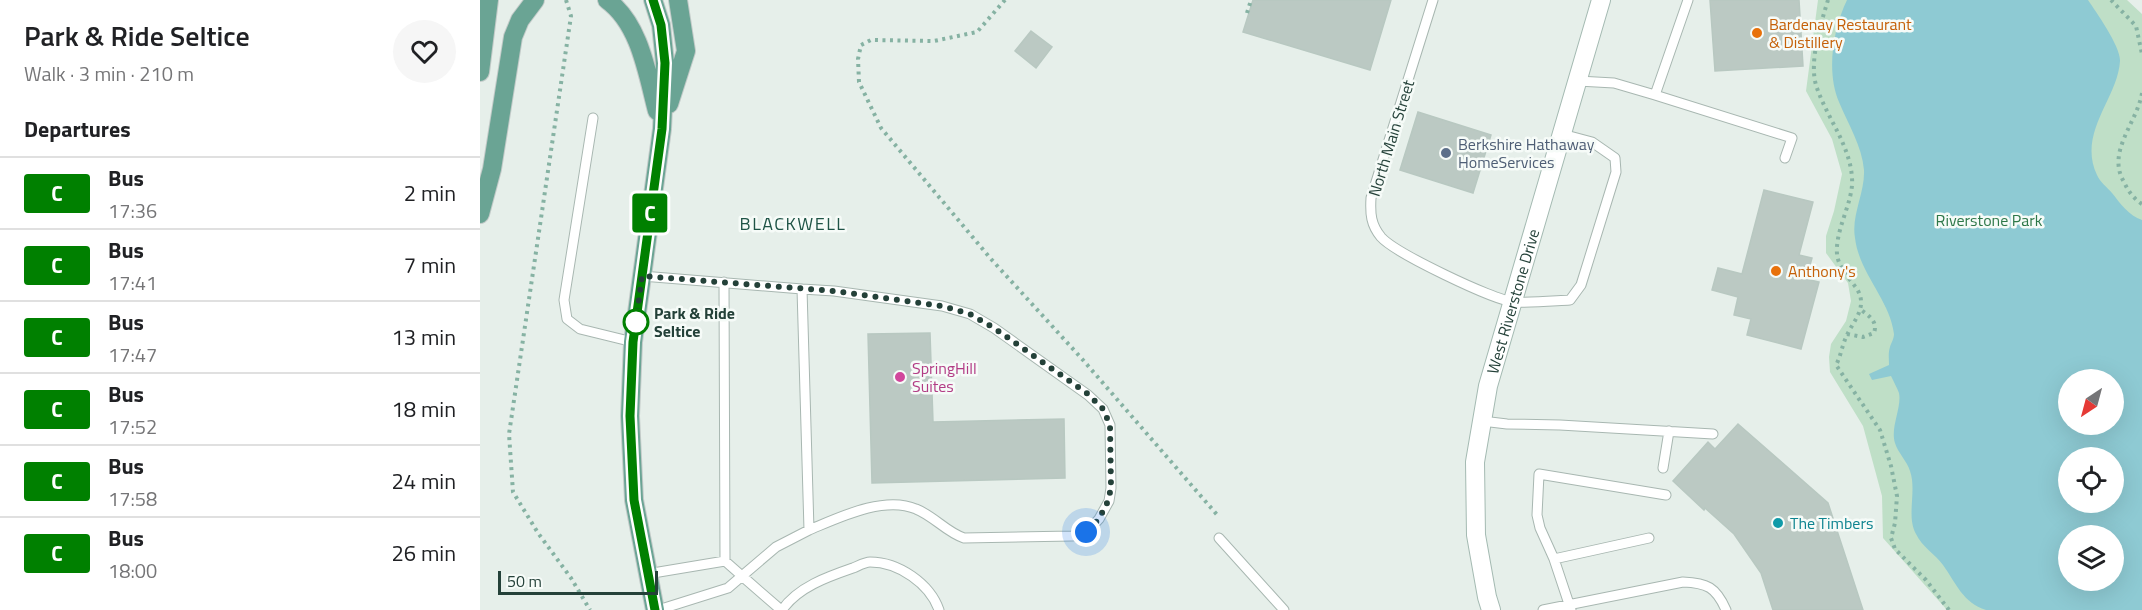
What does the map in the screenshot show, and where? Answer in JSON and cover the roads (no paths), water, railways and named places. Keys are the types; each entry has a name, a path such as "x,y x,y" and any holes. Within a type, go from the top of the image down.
{"main road":[{"path":"480,72 489,0"},
{"path":"480,214 492,169 513,37 520,20 535,0"},
{"path":"607,0 630,26 643,57 662,129"},
{"path":"653,0 661,25 665,63 662,129 633,342 630,416 634,500 656,610"},
{"path":"662,129 686,51 678,0"}],"street":[{"name":"West Riverstone Drive","path":"1491,610 1486,597 1476,535 1475,462 1488,386 1601,0"}],"lane":[{"name":"North Main Street","path":"1433,0 1371,198 1370,214 1374,228 1397,250 1438,272 1512,302"},
{"path":"1655,95 1688,0"},
{"path":"1578,81 1614,83 1792,138 1785,158"},
{"path":"593,118 564,300 567,319 580,329 633,342"},
{"path":"1512,302 1570,300 1581,285 1616,172 1615,158 1592,142 1562,134"},
{"path":"642,276 834,291 931,305 970,314 994,328 1088,394 1103,409 1110,425 1111,488 1108,501 1099,519 1086,532 1072,536 964,538 953,534 937,520 915,508 890,505 861,508 776,547 728,588 656,610"},
{"path":"724,282 725,561 782,610 790,599 824,578 869,562 894,566 913,577 934,598 939,610"},
{"path":"802,289 809,530"},
{"path":"1482,421 1713,434"},
{"path":"1663,468 1670,430"},
{"path":"1570,607 1554,559 1540,528 1537,515 1539,474 1666,495"},
{"path":"1219,538 1284,610"},
{"path":"1554,559 1649,538"},
{"path":"647,574 725,561"},
{"path":"1543,610 1570,607 1683,582 1703,583 1717,594 1726,610"}],"water":[{"name":"Riverstone Park","path":"1847,0 2088,0 2117,47 2120,61 2118,75 2095,130 2092,160 2102,182 2129,212 2142,220 2142,610 1986,610 1971,603 1916,534 1912,519 1912,479 1909,467 1896,447 1894,437 1899,393 1891,376 1872,380 1869,374 1889,365 1890,345 1894,334 1887,310 1862,263 1855,238 1855,221 1864,170 1861,152 1835,90 1832,64 1838,24"}],"place":[{"name":"Bardenay Restaurant & Distillery","path":"1757,33"},
{"name":"Berkshire Hathaway HomeServices","path":"1446,153"},
{"name":"Anthony's","path":"1776,271"},
{"name":"Park & Ride Seltice","path":"636,322"},
{"name":"SpringHill Suites","path":"900,377"},
{"name":"The Timbers","path":"1778,523"}],"district":[{"name":"BLACKWELL","path":"793,223"}]}
